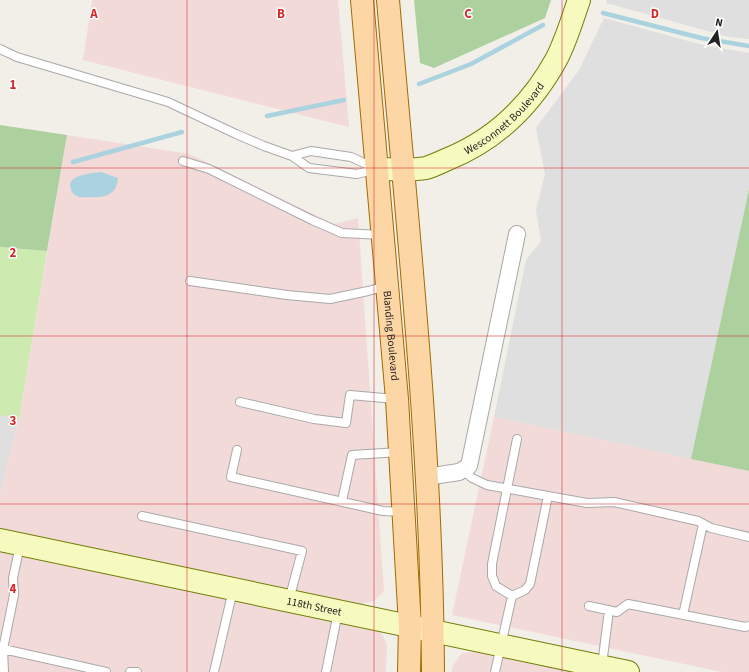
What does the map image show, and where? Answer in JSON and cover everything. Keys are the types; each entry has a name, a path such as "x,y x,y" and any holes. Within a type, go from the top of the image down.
{"main road":[{"name":"Blanding Boulevard","path":"362,0 397,399 410,626 409,672"},
{"path":"388,0 402,170 416,308 422,397 433,631 433,672"}],"street":[{"name":"Wesconnett Boulevard","path":"377,169 402,170 426,168 459,154 488,137 519,112 538,89 557,58 579,0"},
{"path":"426,477 460,472 469,466 517,234"},
{"path":"397,399 422,397"},
{"name":"118th Street","path":"10,542 501,645 612,670"}],"lane":[{"path":"0,48 17,57 32,62 168,102 243,137 292,156 309,168 357,174 377,169"},
{"path":"292,156 311,150 351,157 377,169"},
{"path":"183,160 209,168 312,220 342,233 383,235"},
{"path":"190,281 287,295 330,299 387,286"},
{"path":"240,402 314,419 346,423 350,396 397,399"},
{"path":"512,596 496,586 492,576 492,564 517,439"},
{"path":"237,450 232,477 384,511 404,512"},
{"path":"342,501 352,455 400,452"},
{"path":"463,470 472,478 487,485 587,503 614,502 698,521 711,528 749,537"},
{"path":"512,596 525,590 530,584 548,496"},
{"path":"142,516 302,551 289,601"},
{"path":"683,615 703,524"},
{"path":"4,672 3,649 14,595 10,542"},
{"path":"214,672 233,589"},
{"path":"495,672 512,596"},
{"path":"589,606 617,612 628,604 744,627 749,626"},
{"path":"609,610 612,670"},
{"path":"326,672 338,611"},
{"path":"3,649 106,672"},
{"path":"130,672 137,672"}],"shaded area":[{"path":"92,0 338,0 349,127 83,60"},
{"path":"607,0 749,0 749,39 729,37 606,3"},
{"path":"604,18 703,45 749,53 749,189 691,459 494,417 526,260 541,241 536,210 545,174 536,128 579,70"},
{"path":"67,135 190,154 334,224 358,218 384,591 374,601 353,606 0,530 0,496 19,419"},
{"path":"0,415 19,419 0,496"},
{"path":"494,417 749,471 749,672 722,672 452,615"},
{"path":"0,550 380,631 387,644 386,672 0,672"},
{"path":"484,651 586,672 452,672 452,667 462,653"}],"green space":[{"path":"414,0 551,0 545,18 434,68 420,63"},
{"path":"0,125 67,135 47,251 0,247"},
{"path":"749,189 749,471 691,459"},
{"path":"0,247 47,251 19,419 0,415"}],"water":[{"path":"101,172 118,178 115,189 108,195 99,197 80,197 73,193 70,184 75,178 86,174"}],"waterway":[{"path":"603,13 701,38 749,46"},
{"path":"419,84 471,64 543,25"},
{"path":"267,116 344,100"},
{"path":"73,162 182,132"}]}
